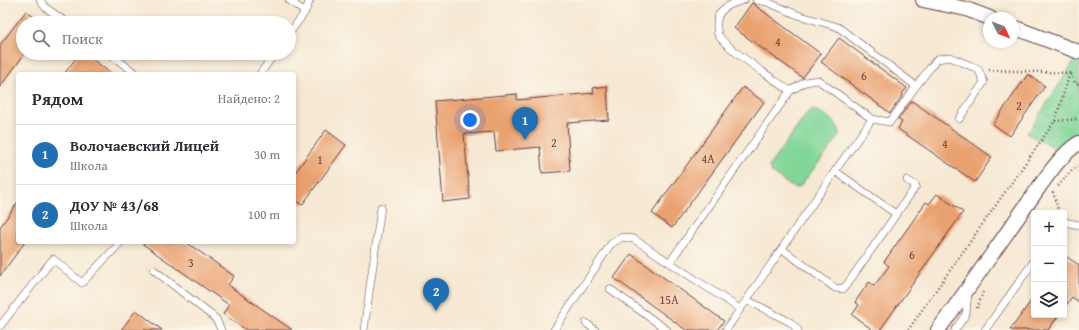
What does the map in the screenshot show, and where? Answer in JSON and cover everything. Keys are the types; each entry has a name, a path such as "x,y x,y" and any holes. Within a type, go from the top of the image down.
{"street":[{"path":"923,0 966,4 983,14"},
{"path":"1019,29 1079,52"},
{"path":"938,330 1054,166 1073,146 1079,143"}],"lane":[{"path":"40,0 45,7 57,16"},
{"path":"289,0 305,12"},
{"path":"296,24 305,12 310,0"},
{"path":"744,0 732,4 720,12 716,21 718,34 726,45 790,91"},
{"path":"756,0 767,2 798,15 838,27 916,86"},
{"path":"670,262 790,91 805,82 818,80 872,119 890,122 937,59 950,57 978,69 984,82 959,119"},
{"path":"118,60 135,72"},
{"path":"261,72 270,60"},
{"path":"726,330 872,119"},
{"path":"835,171 896,214"},
{"path":"782,249 835,288 843,288 916,186 907,180"},
{"path":"364,330 381,208"},
{"path":"1067,223 1079,225"},
{"path":"554,330 612,244 622,236 634,239 740,309"},
{"path":"0,326 53,259 82,283 119,244"},
{"path":"984,330 1031,265"},
{"path":"154,270 216,319 221,330"},
{"path":"610,289 667,330"},
{"path":"954,330 966,314 968,289"},
{"path":"747,300 790,322 798,330"},
{"path":"586,323 595,330"}],"path":[{"path":"978,69 1070,73"},
{"path":"1070,73 1075,84 1079,84"},
{"path":"908,330 1055,121 1070,73"},
{"path":"1055,121 1079,119"},
{"path":"1049,196 1072,170 1079,166"},
{"path":"1053,192 1058,210"}],"green space":[{"path":"1075,60 1079,61 1079,134 1071,139 1060,150 1027,134"},
{"path":"812,110 820,112 833,121 838,128 839,135 836,141 800,186 796,188 789,185 771,172 769,166 809,111"}],"building":[{"path":"752,3 821,54 803,78 734,28"},
{"path":"26,11 33,16 22,16"},
{"path":"16,24 16,60 20,60 0,87 0,45"},
{"path":"839,38 907,88 890,113 821,62"},
{"path":"75,60 93,60 109,72 66,72"},
{"path":"1028,74 1045,86 1010,136 993,124"},
{"path":"607,86 609,120 567,123 570,171 542,173 540,147 496,151 494,132 464,134 470,199 443,202 435,101 517,94 517,100 594,93 593,88"},
{"path":"743,87 764,102 672,228 652,213"},
{"path":"912,101 992,157 975,182 898,129 902,122 898,119"},
{"path":"326,130 346,145 302,205 296,200 296,171"},
{"path":"937,194 963,212 880,330 873,330 852,315 859,305 855,302 869,282 874,286 889,266 884,262 926,202 929,204"},
{"path":"16,205 16,244 24,244 0,276 0,227"},
{"path":"143,244 189,244 234,276 228,285 292,330 246,330 223,314 229,305"},
{"path":"631,254 724,321 717,330 686,330 614,278"},
{"path":"1067,257 1079,265 1079,302 1072,297 1067,304"},
{"path":"1031,301 1031,318 1057,318 1048,330 1010,330"},
{"path":"136,310 162,330 121,330"}],"place":[{"name":"Волочаевский Лицей","path":"525,140"},
{"name":"ДОУ № 43/68","path":"436,311"}]}
